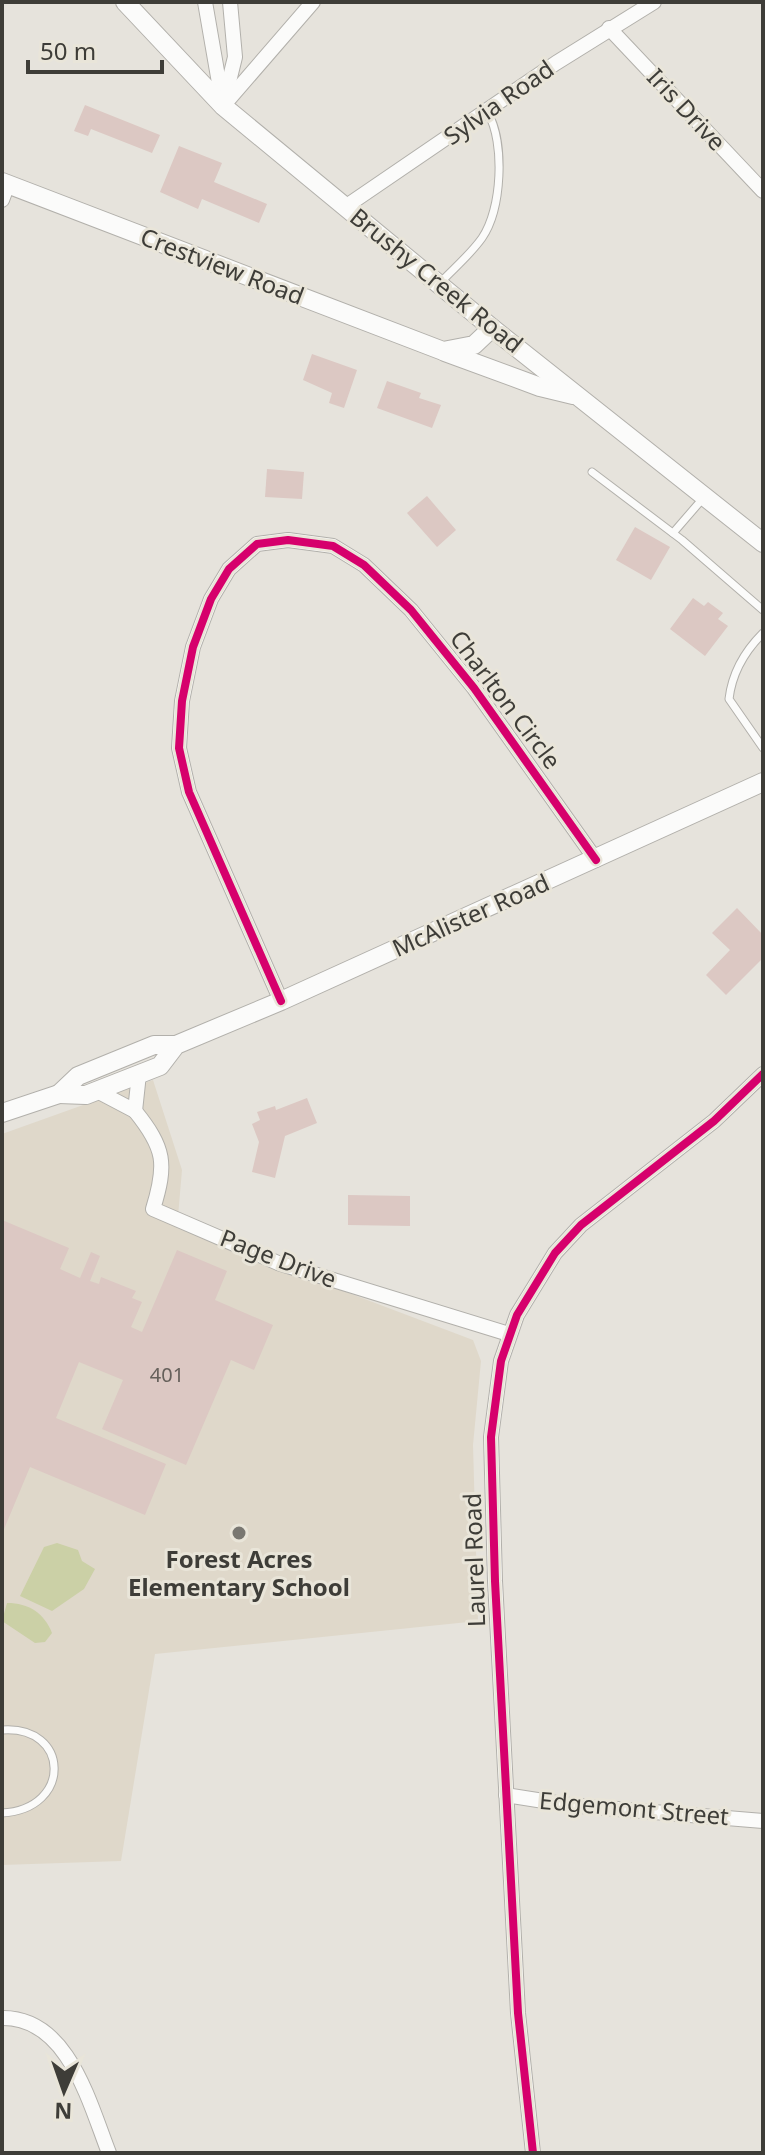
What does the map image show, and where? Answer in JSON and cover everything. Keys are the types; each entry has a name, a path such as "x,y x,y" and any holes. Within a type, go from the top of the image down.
{"street":[{"name":"Brushy Creek Road","path":"125,2 223,106 492,328 763,543"},
{"path":"205,2 223,106"},
{"path":"223,106 235,57 230,2"},
{"path":"223,106 313,2"},
{"name":"Sylvia Road","path":"345,207 488,113 609,28 654,2"},
{"name":"Iris Drive","path":"609,28 763,191"},
{"name":"Crestview Road","path":"4,189 540,387 577,396"},
{"path":"443,351 474,345 492,328"},
{"name":"Charlton Circle","path":"281,1001 189,792 179,748 182,701 193,647 211,599 229,569 257,544 288,540 333,546 364,565 411,610 474,688 596,860"},
{"name":"McAlister Road","path":"59,1094 78,1076 154,1045 176,1045 281,1001 763,782"},
{"name":"McAlister Road","path":"2,1113 59,1094 86,1095 97,1091 160,1066 176,1045"},
{"path":"135,1111 139,1074"},
{"name":"Laurel Road","path":"533,2153 518,2013 491,1437 501,1361 509,1334 555,1253 581,1225 714,1121 763,1074"},
{"name":"Page Drive","path":"97,1091 135,1111 155,1136 163,1161 153,1209 278,1263 509,1334"},
{"name":"Edgemont Street","path":"506,1795 569,1805 763,1821"},
{"path":"2,2018 23,2018 55,2038 75,2072 109,2153"}],"lane":[{"path":"439,284 481,240 489,225 499,166 498,130 488,113"},
{"path":"592,472 673,533 763,610"},
{"path":"673,533 706,495"},
{"path":"763,633 748,648 731,683 729,699 763,748"},
{"path":"2,1730 22,1729 42,1740 52,1753 54,1769 51,1785 38,1804 23,1811 2,1813"}],"shaded area":[{"name":"Forest Acres Elementary School","path":"153,1080 182,1170 177,1228 473,1340 481,1361 473,1445 478,1621 155,1654 121,1861 2,1865 2,1134"}],"green space":[{"path":"57,1543 78,1550 82,1561 95,1569 84,1589 52,1611 20,1596 44,1547"},
{"path":"7,1603 29,1607 40,1615 52,1633 45,1642 35,1643 2,1621"}],"building":[{"path":"85,105 160,135 152,153 91,129 88,136 74,131"},
{"path":"179,146 222,163 214,182 267,204 259,223 202,199 198,209 160,192"},
{"path":"312,354 357,370 344,408 329,403 332,393 303,380"},
{"path":"387,381 421,393 419,398 441,405 432,428 377,408"},
{"path":"267,469 304,472 302,499 265,497"},
{"path":"427,496 456,530 437,547 407,513"},
{"path":"635,527 670,547 651,580 616,560"},
{"path":"693,598 704,606 708,602 723,613 718,619 728,626 705,656 670,629"},
{"path":"737,908 763,935 763,958 726,995 706,975 730,950 712,933"},
{"path":"307,1098 317,1123 285,1136 275,1178 252,1172 259,1142 252,1124 260,1120 257,1112 275,1106 276,1110"},
{"path":"348,1195 410,1196 410,1226 348,1225"},
{"path":"2,1220 69,1248 60,1269 80,1278 91,1252 100,1256 90,1281 99,1284 101,1277 136,1291 132,1298 142,1302 131,1327 142,1332 177,1250 227,1271 215,1300 273,1325 254,1370 231,1360 186,1465 102,1429 123,1380 79,1362 56,1418 166,1464 145,1515 30,1467 2,1534"}],"cycle path":[{"path":"281,1001 189,792 179,748 182,701 193,647 211,599 229,569 257,544 288,540 333,546 364,565 411,610 474,688 596,860"},
{"path":"533,2153 518,2013 495,1581 491,1437 501,1361 517,1315 555,1253 581,1225 714,1121 763,1074"}],"place":[{"name":"Forest Acres Elementary School","path":"239,1533"}]}
